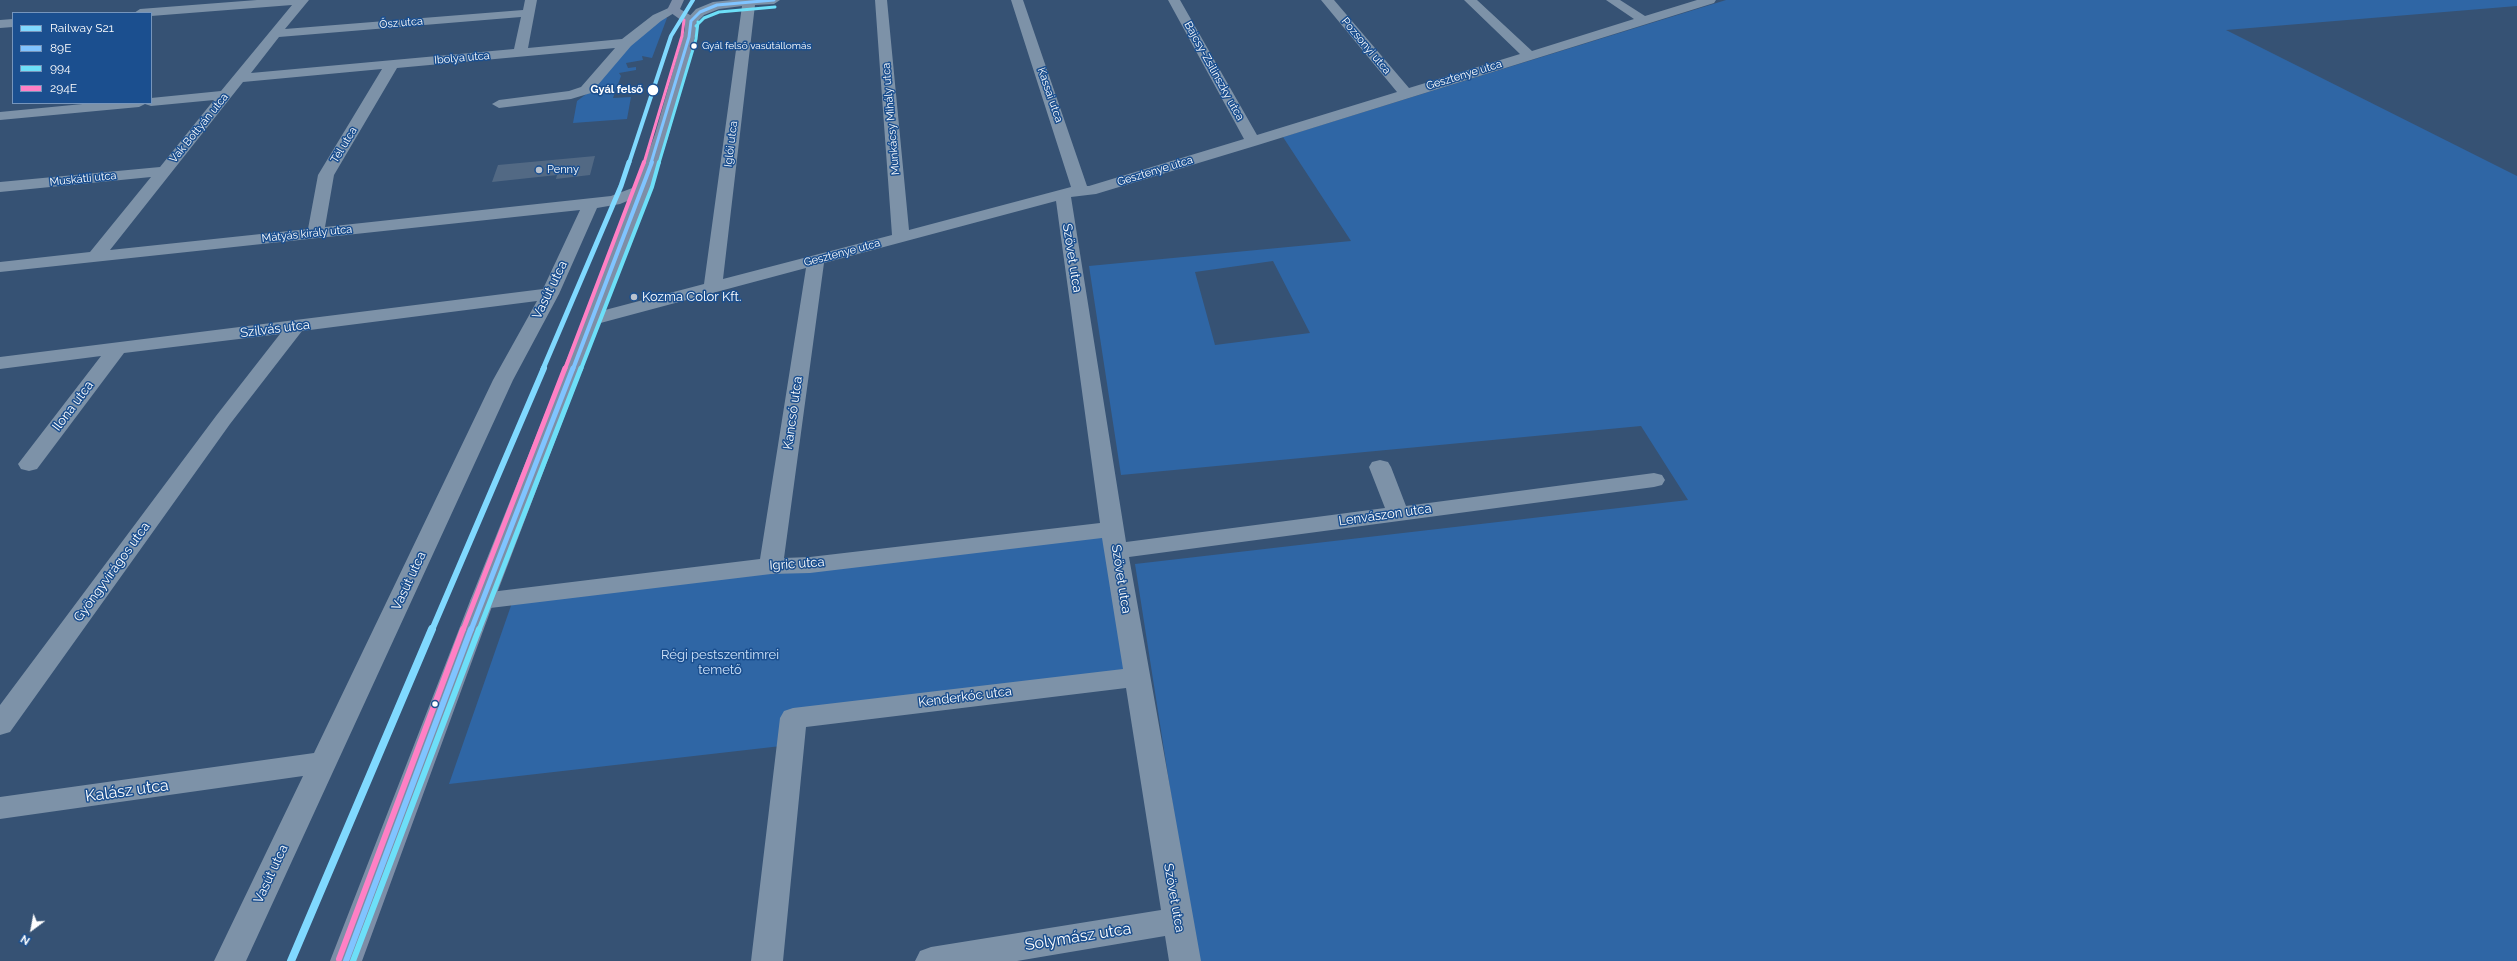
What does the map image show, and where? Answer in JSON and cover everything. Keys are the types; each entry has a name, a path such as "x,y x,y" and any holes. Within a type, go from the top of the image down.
{"main road":[{"path":"346,961 482,601 643,189 662,134 689,38 691,21 676,8"}],"street":[{"path":"135,12 148,0"},
{"path":"152,12 302,0"},
{"name":"Vak Bottyán utca","path":"96,256 302,0"},
{"path":"520,53 531,0"},
{"path":"499,104 572,95 586,90 626,42 657,18 676,8 706,8 774,0"},
{"name":"Munkácsy Mihály utca","path":"881,0 901,238"},
{"name":"Kassai utca","path":"1017,0 1071,193"},
{"name":"Bajcsy-Zsilinszky utca","path":"1174,0 1253,142"},
{"name":"Pozsonyi utca","path":"1327,0 1405,93"},
{"path":"1470,0 1529,55"},
{"path":"1612,0 1643,20"},
{"name":"Gesztenye utca","path":"593,319 794,266 815,267 901,238 1071,193 1090,191 1710,0"},
{"name":"Iglói utca","path":"712,287 749,2"},
{"path":"691,21 706,8"},
{"name":"Ősz utca","path":"274,34 528,13"},
{"path":"0,24 12,23"},
{"name":"Ibolya utca","path":"240,78 626,42"},
{"name":"Tél utca","path":"316,233 326,175 392,64"},
{"path":"152,102 226,95"},
{"path":"26,114 36,104"},
{"path":"0,116 129,104"},
{"name":"Muskátli utca","path":"0,187 165,171"},
{"name":"Mátyás király utca","path":"602,202 643,189"},
{"name":"Szövet utca","path":"1071,193 1115,540 1185,961"},
{"name":"Mátyás király utca","path":"0,267 602,202 625,204 635,210"},
{"name":"Vasút utca","path":"230,961 503,380 602,202"},
{"name":"Kancsó utca","path":"771,566 815,267"},
{"name":"Szilvás utca","path":"0,363 550,294"},
{"name":"Gyöngyvirágos utca","path":"0,725 223,420 296,326"},
{"name":"Ilona utca","path":"29,464 117,348"},
{"path":"1380,467 1398,514"},
{"name":"Lenvászon utca","path":"1115,540 1398,514 1654,480"},
{"name":"Igric utca","path":"482,601 771,566 810,565 1115,540"},
{"name":"Kenderkóc utca","path":"767,961 793,718 1137,677"},
{"name":"Kalász utca","path":"0,808 324,762"},
{"name":"Solymász utca","path":"931,961 1178,920"}],"green space":[{"path":"1726,0 2517,0 2517,6 2226,30 2517,176 2517,961 1197,961 1135,564 1688,500 1641,426 1121,475 1089,266 1351,241 1283,137","holes":["1273,261 1310,333 1215,345 1195,272"]},
{"path":"663,17 667,18 652,58 642,56 643,60 626,63 628,68 636,67 636,70 619,73 621,76 613,98 631,97 627,119 573,123 577,101 593,89 627,46"},
{"name":"Régi pestszentimrei temető","path":"1113,529 1137,677 793,718 790,745 449,784 514,597"}],"building":[{"name":"Penny","path":"595,156 590,175 556,179 557,175 492,182 498,165"}],"rail line":[{"name":"S21","path":"291,961 621,186 671,36 693,0"}],"transit line":[{"name":"89E","path":"691,21 700,12 717,5 774,0"},
{"name":"994","path":"696,26 704,18 719,12 775,7"},
{"name":"294E","path":"339,959 475,598 638,182 682,36 684,20"},
{"name":"89E","path":"346,961 482,601 645,184 689,37 691,21"},
{"name":"994","path":"353,961 489,604 652,187 696,39 698,22"}],"place":[{"name":"Gyál felső vasútállomás","path":"694,46"},
{"name":"Gyál felső","path":"653,90"},
{"name":"Penny","path":"539,170"},
{"name":"Kozma Color Kft.","path":"634,297"}]}
